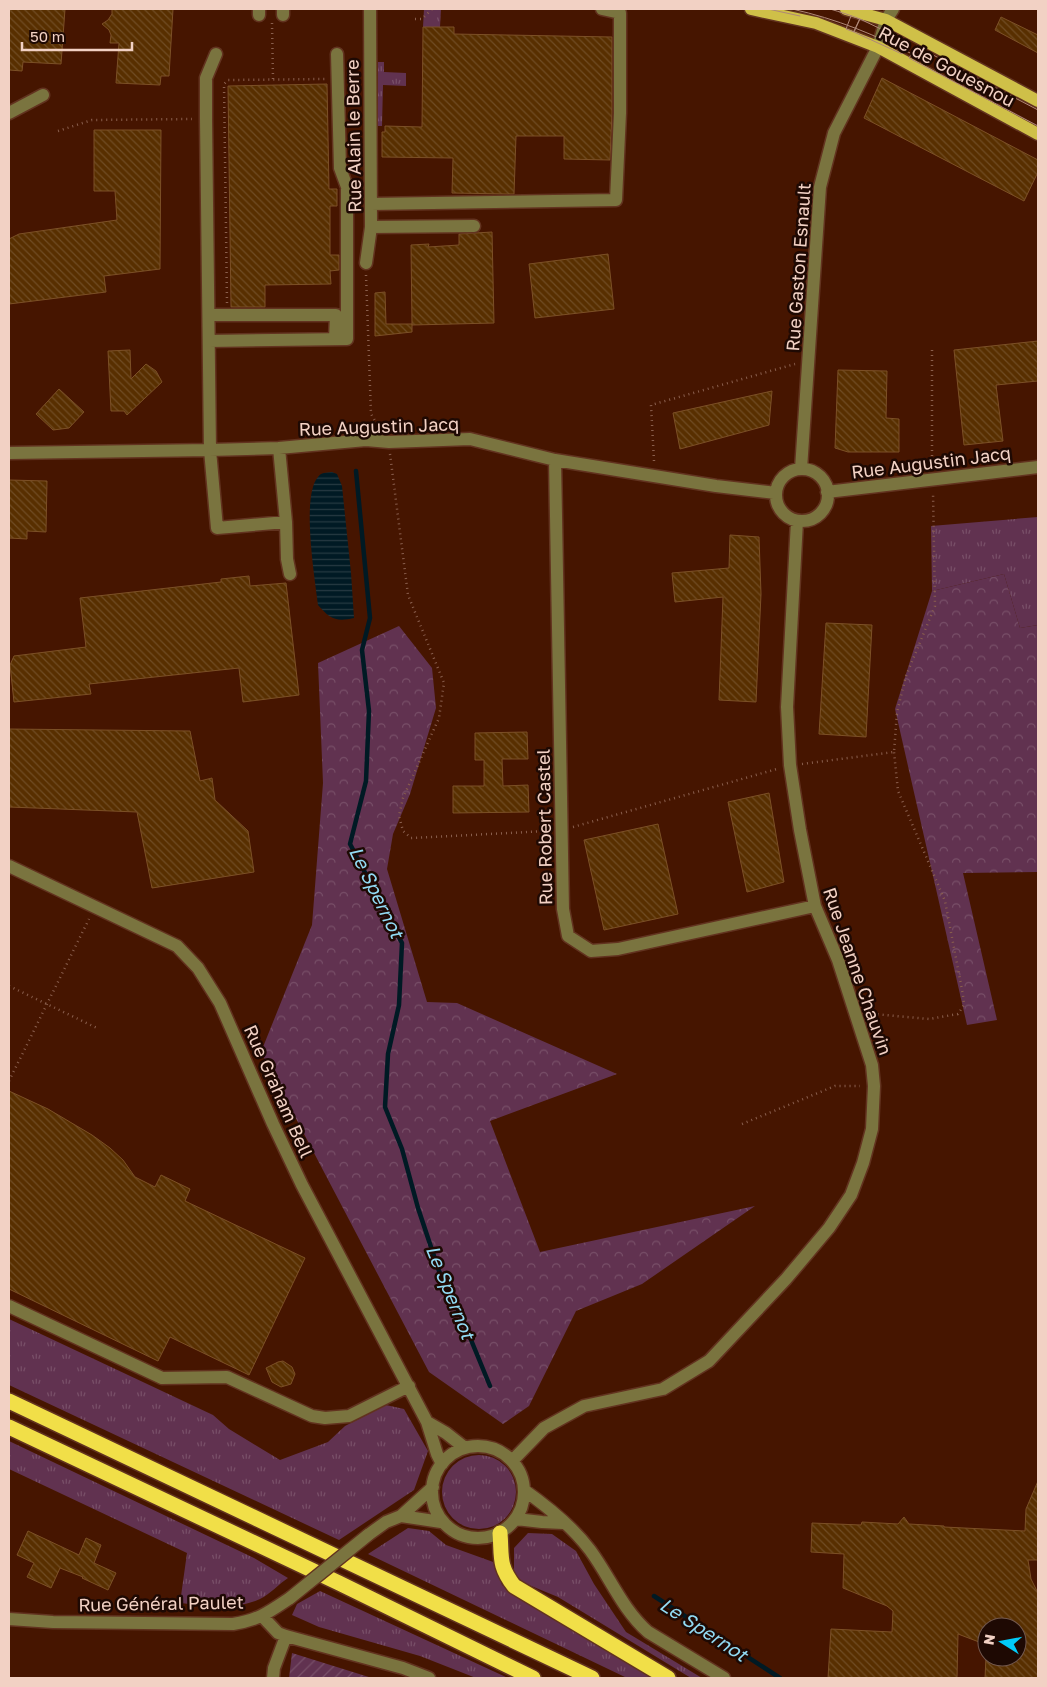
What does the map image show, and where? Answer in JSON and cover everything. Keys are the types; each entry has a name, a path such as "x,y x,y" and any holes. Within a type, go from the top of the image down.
{"highway":[{"path":"9,1401 592,1678"},
{"path":"9,1427 339,1583 533,1678"},
{"path":"500,1533 501,1559 505,1574 514,1586 668,1678"}],"main road":[{"name":"Rue de Gouesnou","path":"751,9 816,24 878,47 1038,134"},
{"name":"Rue de Gouesnou","path":"846,9 889,14 1038,101"}],"street":[{"name":"Rue Alain le Berre","path":"366,263 371,228 370,9"},
{"path":"371,204 616,200 620,113 620,14 602,9"},
{"name":"Rue Gaston Esnault","path":"800,469 820,187 834,132 878,47 889,14"},
{"path":"216,54 206,78 210,450 217,528 286,522"},
{"path":"209,341 348,339 347,187 340,168 337,54"},
{"path":"9,113 43,95"},
{"path":"371,228 474,226"},
{"path":"209,315 336,315 335,339"},
{"name":"Rue Augustin Jacq","path":"9,453 280,448 366,440 389,442 470,440 555,460 716,486 776,493"},
{"path":"280,448 287,559 290,574"},
{"name":"Rue Robert Castel","path":"555,460 563,909 568,936 592,951 618,949 815,906"},
{"name":"Rue Augustin Jacq","path":"828,492 932,478 1038,467"},
{"path":"800,469 818,475 828,492 826,504 820,514 809,520 797,521 788,518 781,511 777,503 776,493 778,484 784,477 800,469"},
{"name":"Rue Jeanne Chauvin","path":"512,1461 544,1428 584,1406 663,1389 709,1361 786,1279 829,1228 851,1195 863,1163 872,1129 874,1086 872,1064 854,1004 815,906 800,830 790,765 787,707 797,521"},
{"name":"Rue Graham Bell","path":"9,866 177,946 187,955 210,986 220,1003 302,1185 427,1422 442,1464"},
{"path":"9,1306 162,1378 227,1377 312,1416 324,1418 349,1416 409,1386"},
{"path":"427,1422 446,1433 465,1448"},
{"path":"400,1516 442,1522 457,1533 468,1537 490,1537 500,1533 516,1519 522,1505 524,1490 522,1477 512,1461 505,1454 492,1448 478,1446 465,1448 452,1454 442,1464 436,1475 433,1487 434,1504 442,1522"},
{"name":"Rue Général Paulet","path":"9,1619 53,1622 233,1624 249,1622 290,1598 368,1535 386,1522 400,1516 433,1487"},
{"path":"524,1490 549,1508 577,1534 591,1552 620,1598 648,1632 724,1678"},
{"path":"516,1519 563,1522"},
{"path":"262,1616 278,1633 286,1636 404,1668 429,1678"},
{"path":"273,1678 274,1668 286,1636"}],"path":[{"path":"415,19 422,19 432,9"},
{"path":"271,13 273,79"},
{"path":"227,315 224,84 228,80 328,78 331,82 338,82"},
{"path":"58,131 92,120 187,119"},
{"path":"366,263 371,414 389,442 408,595 444,684 439,718 403,798 399,816 403,832 411,838 561,830 790,765 894,752"},
{"path":"854,1004 874,1014 929,1019 958,1014 964,1005 945,901 898,791 894,752 897,712 906,676 935,606 932,478 932,348"},
{"path":"654,461 650,405 809,361"},
{"path":"9,1081 95,906"},
{"path":"9,986 97,1028"},
{"path":"742,1124 836,1086 874,1086"}],"green space":[{"path":"424,9 441,9 440,27 423,27"},
{"path":"378,62 384,62 384,72 406,73 406,86 383,85 382,126 378,126"},
{"path":"1038,517 1038,625 1020,628 1004,574 932,591 931,526"},
{"path":"1004,574 1020,628 1038,625 1038,872 963,873 997,1020 967,1025 895,709 932,591"},
{"path":"399,626 432,668 436,708 410,794 393,834 387,869 427,1002 457,1003 617,1074 490,1121 540,1252 755,1206 642,1284 576,1311 529,1406 503,1424 429,1372 261,1052 312,925 323,783 318,663"},
{"path":"9,1319 213,1415 229,1429 280,1460 328,1442 345,1426 386,1405 404,1409 428,1451 414,1490 339,1540 9,1385"},
{"path":"9,1441 254,1558 288,1578 264,1597 241,1605 210,1606 180,1603 187,1553 9,1469"},
{"path":"479,1455 500,1461 510,1471 516,1492 510,1513 500,1523 479,1529 458,1523 448,1513 442,1492 448,1471 458,1461"},
{"path":"408,1528 429,1531 446,1545 496,1563 502,1585 660,1678 627,1678 368,1554"},
{"path":"528,1533 552,1534 576,1551 594,1584 626,1632 702,1678 691,1678 558,1597 524,1583 514,1574 514,1548"},
{"path":"320,1591 508,1678 476,1678 420,1656 319,1627 292,1615 297,1604"},
{"path":"292,1653 372,1678 289,1678"}],"water":[{"path":"332,472 337,474 342,486 354,618 348,619 334,618 326,614 318,605 312,558 310,501 313,487 321,474"}],"building":[{"path":"9,9 65,9 61,64 23,62 22,71 9,70"},
{"path":"112,9 173,9 169,76 161,76 160,85 116,83 119,43 110,43 111,35 109,30 102,24 112,14"},
{"path":"1001,17 1038,35 1038,53 995,30"},
{"path":"423,27 454,27 454,34 612,37 610,160 564,159 564,136 516,136 514,194 508,194 452,193 453,158 382,157 382,132 385,132 385,126 422,127"},
{"path":"882,78 1038,160 1038,172 1024,201 864,118"},
{"path":"327,84 329,189 337,189 337,206 330,206 330,255 339,255 339,270 330,271 331,284 265,285 265,307 231,307 228,86"},
{"path":"94,130 161,130 160,269 104,276 106,292 9,304 9,239 19,234 117,220 115,191 94,191"},
{"path":"492,232 494,323 412,325 411,245 429,244 428,247 459,245 459,234"},
{"path":"608,254 614,309 535,318 529,264"},
{"path":"385,292 386,324 412,324 412,332 375,336 375,293"},
{"path":"1038,341 1038,381 996,385 1003,441 964,445 954,350"},
{"path":"130,350 131,379 146,364 156,371 162,382 127,415 124,411 111,411 108,351"},
{"path":"838,370 887,371 886,418 899,419 899,452 848,452 835,448"},
{"path":"59,389 84,412 69,428 53,430 36,414"},
{"path":"772,391 769,425 680,449 673,413"},
{"path":"9,480 47,481 46,532 27,531 27,539 9,538"},
{"path":"730,535 759,537 761,594 756,702 719,700 723,597 675,602 672,573 729,568"},
{"path":"249,576 250,586 286,583 299,695 243,702 239,668 89,684 91,694 14,702 10,665 14,656 86,647 80,598 221,582 221,579"},
{"path":"826,623 872,625 866,737 819,734"},
{"path":"9,729 190,731 200,781 212,778 215,800 248,831 254,872 152,888 137,812 9,807"},
{"path":"527,732 528,759 502,759 503,786 528,785 529,812 453,813 453,786 484,786 484,760 475,760 475,733"},
{"path":"769,793 784,882 747,892 728,802"},
{"path":"658,824 678,914 604,930 584,840"},
{"path":"9,1091 48,1109 92,1135 123,1160 135,1177 155,1187 161,1175 190,1189 185,1201 305,1258 249,1375 170,1337 158,1361 9,1289"},
{"path":"283,1361 292,1367 295,1374 291,1384 281,1387 272,1382 266,1368"},
{"path":"1038,1481 1038,1560 1028,1560 1031,1579 1038,1593 1038,1678 985,1678 986,1667 1027,1667 1027,1617 977,1617 977,1641 958,1634 957,1678 828,1678 831,1629 892,1632 893,1611 887,1606 843,1588 844,1554 811,1552 812,1523 861,1525 862,1522 898,1524 904,1517 909,1524 1025,1531 1026,1509"},
{"path":"28,1531 79,1555 86,1538 101,1545 94,1563 116,1573 108,1590 60,1568 51,1588 27,1577 34,1563 17,1555"}],"waterway":[{"name":"Le Spernot","path":"356,471 370,618 362,650 369,711 366,781 350,844 402,943 399,1005 388,1054 385,1107 402,1149 418,1208 439,1271 462,1318 490,1386"},
{"name":"Le Spernot","path":"654,1596 780,1678"}],"tram line":[{"path":"768,9 800,16"},
{"path":"792,9 856,28 916,56"},
{"path":"830,9 860,19 854,32 846,29 851,16"},
{"path":"860,19 908,42 902,54 854,32 860,19"},
{"path":"1038,110 916,46 909,58 1038,126"}]}
